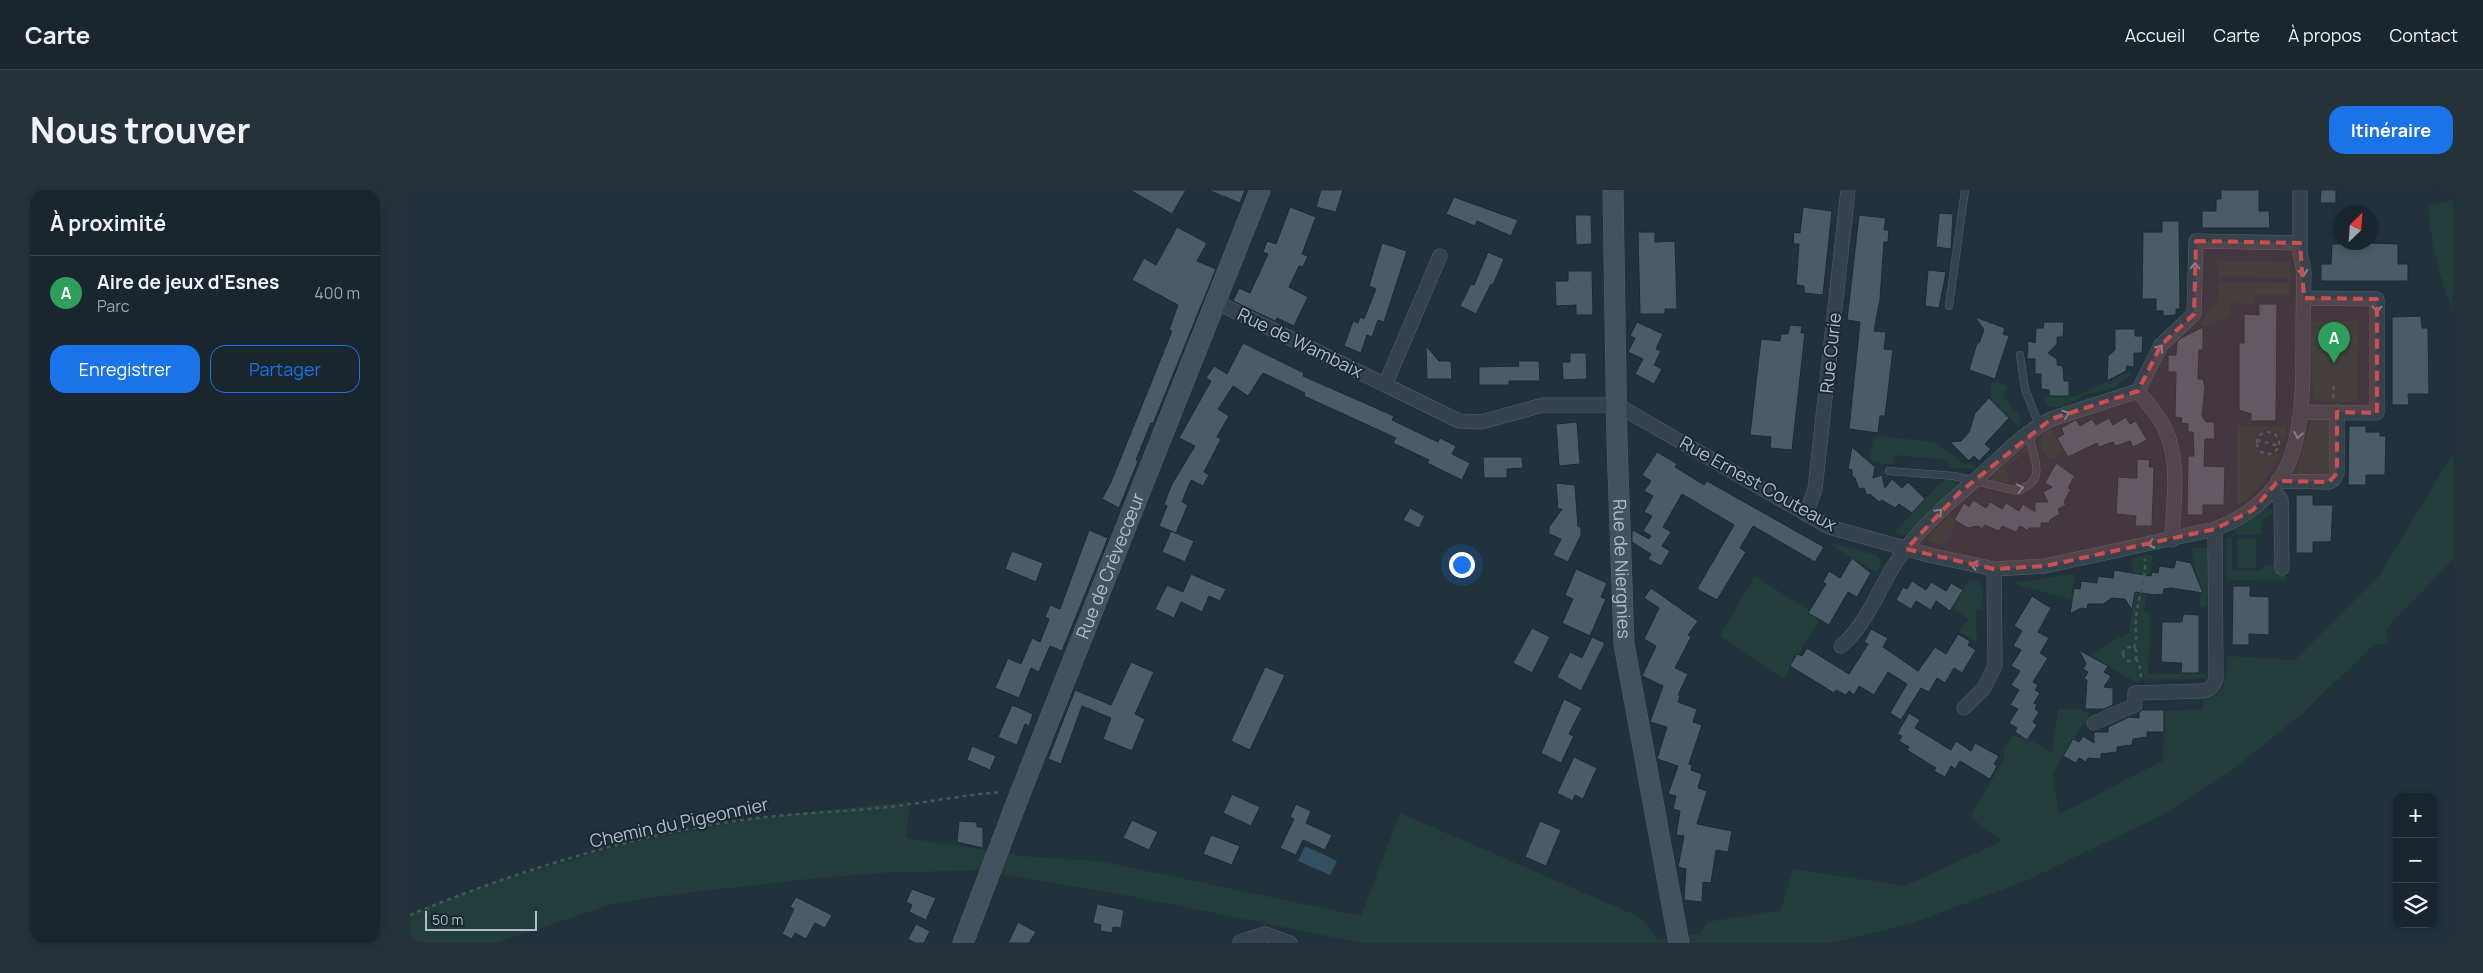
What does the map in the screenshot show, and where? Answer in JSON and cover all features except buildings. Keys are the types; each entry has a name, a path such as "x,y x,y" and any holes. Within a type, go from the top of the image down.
{"street":[{"name":"Rue de Crèvecœur","path":"964,943 1021,791 1260,190"},
{"name":"Rue de Niergnies","path":"1613,190 1624,644 1679,943"},
{"name":"Rue Curie","path":"1806,514 1815,489 1848,190"},
{"name":"Rue Ernest Couteaux","path":"1617,406 1829,527 1906,549 1994,569 2045,566 2172,540 2215,529 2232,523 2253,510 2276,486 2294,452 2302,412 2304,272 2300,243 2300,190"},
{"path":"1841,646 1854,634 1906,549 1948,503 2035,428 2138,391 2161,345 2194,314 2196,241 2300,243"},
{"name":"Rue de Wambaix","path":"1385,385 1440,256"},
{"path":"2302,412 2377,412 2377,299 2304,298"},
{"name":"Rue de Wambaix","path":"1216,302 1459,421 1481,422 1543,405 1617,406"},
{"path":"2138,391 2165,429 2172,454 2174,487 2172,540"},
{"path":"2282,568 2281,500 2276,486 2329,482 2334,478 2337,473 2337,412"},
{"path":"2094,723 2135,705 2135,693 2200,691 2208,690 2213,686 2216,679 2215,529"},
{"path":"1964,708 1984,688 1994,666 1994,569"},
{"path":"1240,942 1265,934 1290,943"}],"lane":[{"path":"1949,306 1965,190"},
{"path":"1889,471 1954,476 1973,482 2018,491 2028,487 2034,481 2037,466 2035,428 2025,389 2020,355"}],"path":[{"path":"2272,432 2279,438 2279,446 2275,452 2265,454 2258,448 2257,440 2263,433 2272,432"},
{"path":"2257,440 2279,446"},
{"path":"2142,692 2140,668 2134,648 2137,636 2136,620 2145,578 2145,553 2159,551 2157,543"},
{"path":"2134,648 2127,647 2122,655 2129,662 2136,658"},
{"name":"Chemin du Pigeonnier","path":"410,915 494,882 626,844 676,833 757,818 877,808 977,794 1021,791"}],"highlighted area":[{"path":"2196,241 2300,243 2304,298 2377,299 2377,413 2337,412 2337,473 2329,482 2278,481 2253,510 2215,529 2045,566 1994,569 1906,549 1960,492 2051,419 2138,391 2161,345 2194,314"}],"green space":[{"path":"2453,200 2453,313 2436,260 2428,205"},
{"path":"2218,263 2290,263 2290,278 2218,276"},
{"path":"2219,282 2290,283 2289,295 2255,295 2255,304 2230,303 2230,316 2205,326 2201,325 2212,305 2218,305"},
{"path":"2311,321 2358,321 2357,402 2320,401 2313,398"},
{"path":"2130,371 2131,374 2116,387 2082,396 2072,403 2059,407 2050,407 2044,400 2043,396 2075,397"},
{"path":"1997,382 2008,386 2002,395 2015,412 2018,410 2019,427 1991,400 1991,384"},
{"path":"2329,417 2333,420 2334,434 2330,467 2321,476 2297,477 2297,468 2311,421 2315,421 2316,418"},
{"path":"2237,426 2287,427 2283,441 2272,430 2264,430 2257,436 2256,447 2262,454 2282,453 2262,485 2237,507"},
{"path":"2051,429 2065,452 2053,459 2044,452 2040,443 2042,434"},
{"path":"1874,437 1935,442 1965,465 1968,462 1977,469 1949,468 1948,460 1894,455 1892,465 1869,461"},
{"path":"2029,444 2032,456 2031,462 2027,450 2006,468 2010,480 2007,483 1989,480"},
{"path":"2453,454 2453,559 2387,628 2388,644 2374,644 2301,715 2227,774 2162,815 2028,880 1913,923 1832,943 1362,943 1151,900 981,870 880,873 685,893 615,903 495,943 410,943 410,915 494,882 626,844 757,818 910,801 906,838 1031,857 1099,861 1361,916 1400,813 1640,917 1658,939 1700,934 1707,922 1781,910 1793,869 1905,886 2002,841 1970,817 2004,759 2003,751 2013,735 2036,743 2052,754 2058,709 2082,709 2083,712 2090,713 2052,774 2059,814 2163,761 2164,711 2203,709 2203,699 2217,693 2224,683 2227,671 2227,656 2294,660 2297,658 2378,577"},
{"path":"1948,479 1956,479 1957,484 1907,535 1894,533 1938,485"},
{"path":"2268,507 2273,510 2273,514 2262,520 2261,534 2238,535 2234,530"},
{"path":"1948,515 1957,524 1944,545 1927,540"},
{"path":"2232,537 2232,571 2262,571 2263,565 2274,565 2276,572 2287,576 2285,581 2227,580 2226,539"},
{"path":"2237,538 2256,538 2256,568 2238,568"},
{"path":"1827,542 1877,555 1881,564 1876,573"},
{"path":"2192,548 2208,548 2207,606 2200,606 2201,598"},
{"path":"2153,554 2144,612 2150,613 2148,674 2207,674 2206,678 2139,680 2139,684 2091,656 2108,643 2129,633 2136,581 2131,559"},
{"path":"2075,574 2071,600 2013,583"},
{"path":"1755,576 1810,611 1809,614 1820,620 1783,679 1720,636"},
{"path":"1969,579 1979,582 1983,589 1982,609 1976,610 1977,643 1959,632 1968,619 1952,608"}],"water":[{"path":"1305,846 1337,861 1330,875 1298,861"}],"place":[{"name":"Aire de jeux d'Esnes","path":"2334,363"}]}
